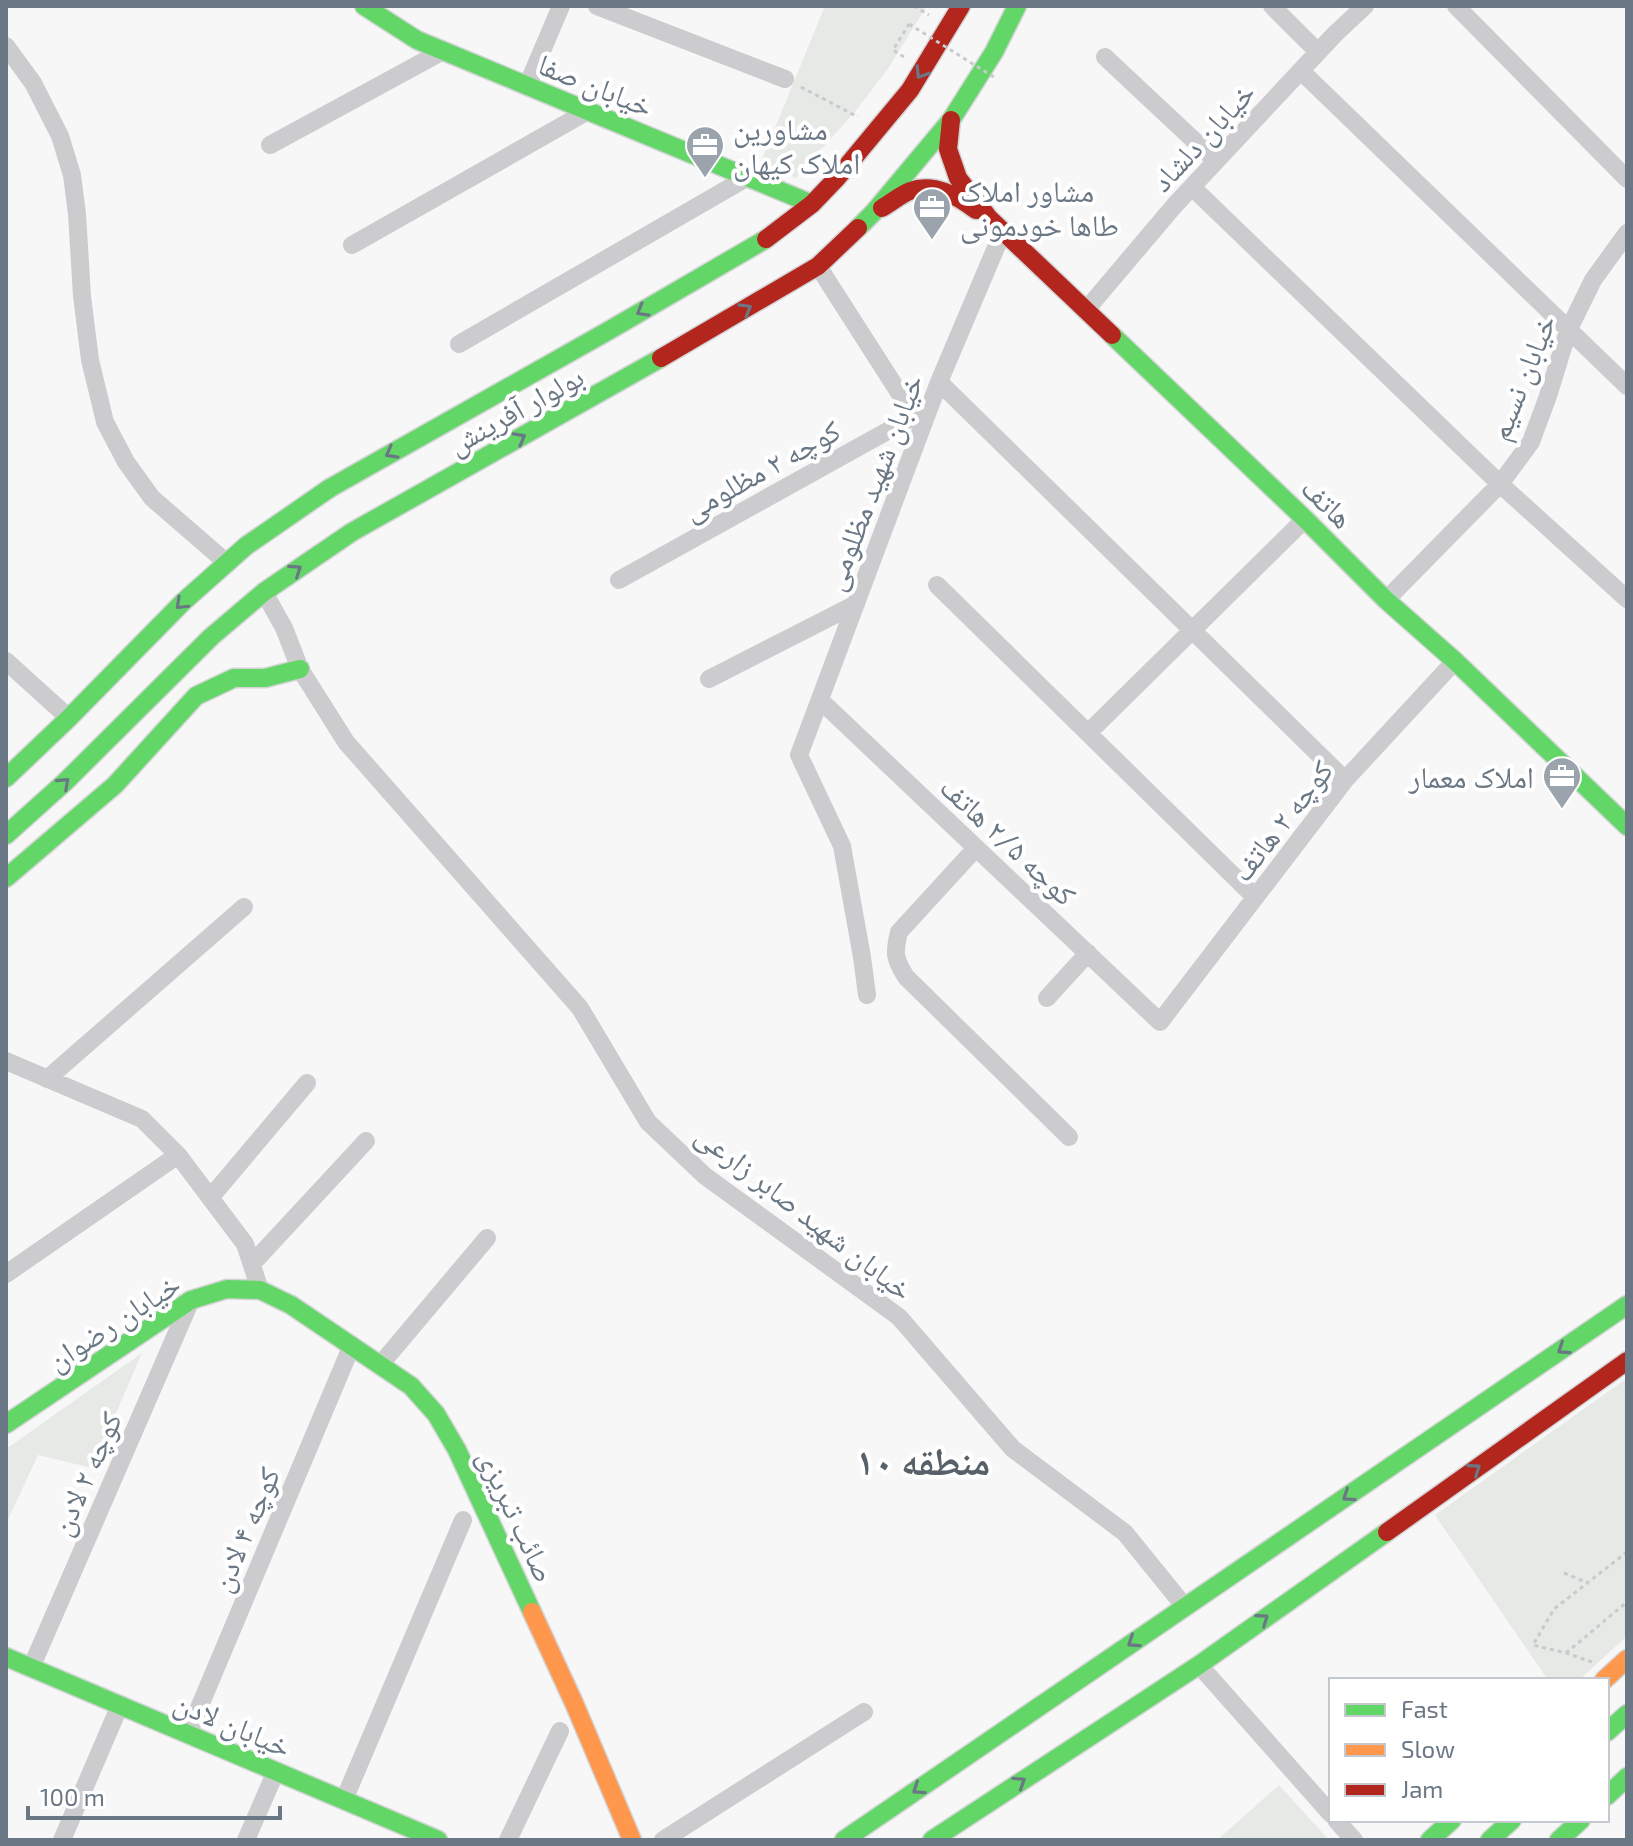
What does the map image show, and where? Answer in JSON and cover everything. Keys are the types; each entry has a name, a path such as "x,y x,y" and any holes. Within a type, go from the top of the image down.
{"main road":[{"name":"خیابان صفا","path":"364,6 417,40 812,204"},
{"name":"بولوار آفرینش","path":"6,778 183,602 246,546 330,488 774,234 812,204 910,90 961,6"},
{"name":"بولوار آفرینش","path":"6,835 65,782 211,637 264,592 352,532 633,375 818,266 874,212 951,120 994,52 1017,6"},
{"name":"هاتف","path":"951,120 948,149 958,178 996,225"},
{"name":"هاتف","path":"874,212 910,191 932,188 956,196 996,225 1386,600 1455,661 1627,826"},
{"path":"6,878 115,785 196,696 234,678 265,678 300,669"},
{"name":"خیابان رضوان","path":"6,1424 191,1300 227,1289 260,1290"},
{"name":"صائب تبریزی","path":"260,1290 291,1305 411,1386 436,1414 457,1450 574,1703 632,1840"},
{"path":"844,1840 1627,1305"},
{"path":"932,1840 1199,1665 1627,1361"},
{"name":"خیابان لادن","path":"6,1657 430,1838"},
{"path":"1609,1730 1627,1714"},
{"path":"1609,1794 1627,1777"},
{"path":"1430,1840 1450,1822"},
{"path":"1490,1840 1510,1822"},
{"path":"1559,1840 1579,1822"}],"street":[{"path":"527,86 561,6"},
{"path":"597,6 785,79"},
{"path":"1272,6 1318,52"},
{"name":"خیابان دلشاد","path":"1086,310 1192,187 1365,6"},
{"path":"1456,6 1627,179"},
{"path":"6,46 33,83 60,136 72,175 90,360 105,422 126,462 152,498 227,563"},
{"path":"270,145 443,51"},
{"path":"1105,57 1216,161"},
{"path":"1301,71 1627,386"},
{"path":"352,245 588,111"},
{"path":"459,344 748,177"},
{"path":"1192,187 1500,484 1627,599"},
{"name":"خیابان شهید مظلومی","path":"867,995 842,846 799,755 856,604 922,412 939,382 996,225"},
{"name":"خیابان نسیم","path":"1386,600 1500,484 1531,442 1568,331 1593,280 1627,233"},
{"path":"818,266 922,412"},
{"path":"939,382 1345,780"},
{"name":"کوچه ۲ مظلومی","path":"619,580 922,412"},
{"path":"1088,733 1305,519"},
{"path":"937,585 1255,897"},
{"name":"خیابان شهید صابر زارعی","path":"264,592 284,628 300,669 346,742 580,1008 648,1122 705,1176 899,1317 1013,1449 1125,1533 1185,1607"},
{"path":"709,679 856,604"},
{"path":"6,661 69,718"},
{"name":"کوچه ۲ هاتف","path":"1160,1022 1345,780 1455,661"},
{"name":"کوچه ۲/۵ هاتف","path":"820,700 1160,1022"},
{"path":"976,848 899,932 896,962 906,977 1069,1137"},
{"path":"47,1079 244,907"},
{"path":"1047,998 1088,953"},
{"path":"10,1068 47,1079 142,1119 178,1155 245,1244 260,1290"},
{"path":"210,1198 307,1083"},
{"path":"252,1264 366,1141"},
{"path":"6,1274 178,1155"},
{"path":"380,1365 487,1238"},
{"name":"کوچه ۲ لادن","path":"31,1668 191,1300"},
{"name":"کوچه ۴ لادن","path":"188,1734 352,1345"},
{"path":"344,1800 463,1520"},
{"path":"1199,1665 1329,1812"},
{"path":"62,1840 120,1705"},
{"path":"663,1840 864,1712"},
{"path":"508,1840 560,1731"},
{"path":"246,1840 276,1771"},
{"path":"1338,1822 1354,1840"}],"path":[{"path":"893,50 909,24 997,79"},
{"path":"785,79 879,128"},
{"path":"1615,1670 1533,1645 1554,1609 1627,1552"},
{"path":"1564,1573 1588,1583"},
{"path":"1566,1653 1627,1602"}],"shaded area":[{"path":"825,6 927,6 887,70 796,178 761,162"},
{"path":"142,1353 92,1468 38,1455 6,1524 6,1449"},
{"path":"1627,1378 1627,1636 1581,1678 1547,1678 1435,1515"},
{"path":"1279,1785 1329,1840 1217,1840"}],"traffic: fast":[{"path":"364,6 417,40 812,204"},
{"path":"858,228 951,120 994,52 1017,6"},
{"path":"6,778 183,602 246,546 330,488 766,239"},
{"path":"1112,335 1386,600 1455,661 1627,826"},
{"path":"6,835 65,782 211,637 264,592 352,532 661,358"},
{"path":"6,878 115,785 196,696 234,678 265,678 300,669"},
{"path":"6,1424 191,1300 227,1289 260,1290 291,1305 411,1386 436,1414 457,1450 532,1612"},
{"path":"844,1840 1627,1305"},
{"path":"932,1840 1199,1665 1387,1532"},
{"path":"6,1657 438,1840"},
{"path":"1609,1730 1627,1714"},
{"path":"1609,1794 1627,1777"},
{"path":"1430,1840 1450,1822"},
{"path":"1490,1840 1510,1822"},
{"path":"1559,1840 1579,1822"}],"traffic: slow":[{"path":"532,1612 632,1840"},
{"path":"1606,1678 1627,1659"}],"traffic: jam":[{"path":"766,239 812,204 837,178 910,90 961,6"},
{"path":"951,120 948,149 958,178 989,218 1112,335"},
{"path":"882,208 910,191 928,188 953,195 976,210"},
{"path":"661,358 818,266 858,228"},
{"path":"1387,1532 1627,1361"}],"place":[{"name":"مشاورین املاک کیهان","path":"705,179"},
{"name":"مشاور املاک طاها خودمونی","path":"932,241"},
{"name":"املاک معمار","path":"1562,810"}],"district":[{"name":"منطقه ۱۰","path":"923,1460"}]}
